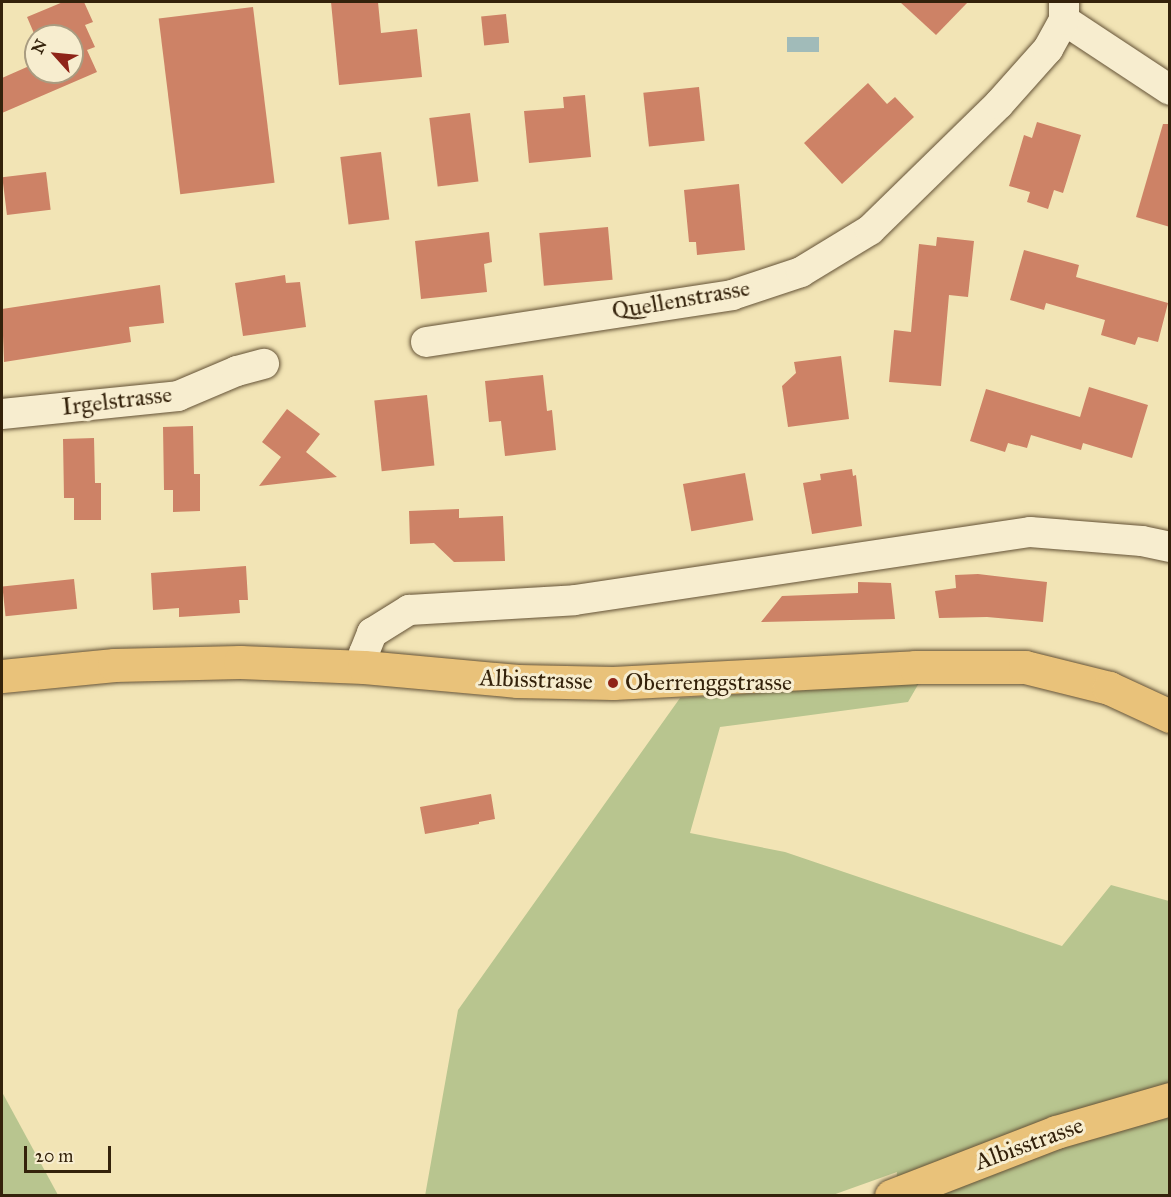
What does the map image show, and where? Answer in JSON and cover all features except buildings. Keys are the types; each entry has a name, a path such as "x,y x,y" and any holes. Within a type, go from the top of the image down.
{"main road":[{"name":"Albisstrasse","path":"2,676 114,665 240,662 364,667 517,681 613,683 915,667 1025,667 1109,688 1170,716"},
{"name":"Albisstrasse","path":"891,1196 1056,1132 1170,1099"}],"street":[{"path":"1064,11 1170,90"},
{"name":"Quellenstrasse","path":"426,342 732,295 801,272 870,230 916,188 999,104 1048,49 1064,11"},
{"name":"Irgelstrasse","path":"2,414 178,396 237,371 264,364"},
{"path":"364,667 364,653 372,633 409,609 575,600 1030,532 1142,541 1170,547"}],"green space":[{"path":"919,683 908,702 720,727 690,833 785,852 1062,946 1111,885 1169,901 1169,1195 895,1195 897,1172 830,1196 425,1196 458,1010 680,698"},
{"path":"2,1092 58,1195 2,1195"}],"water":[{"path":"787,37 819,37 819,52 787,52"}],"place":[{"name":"Oberrenggstrasse","path":"613,683"}]}
